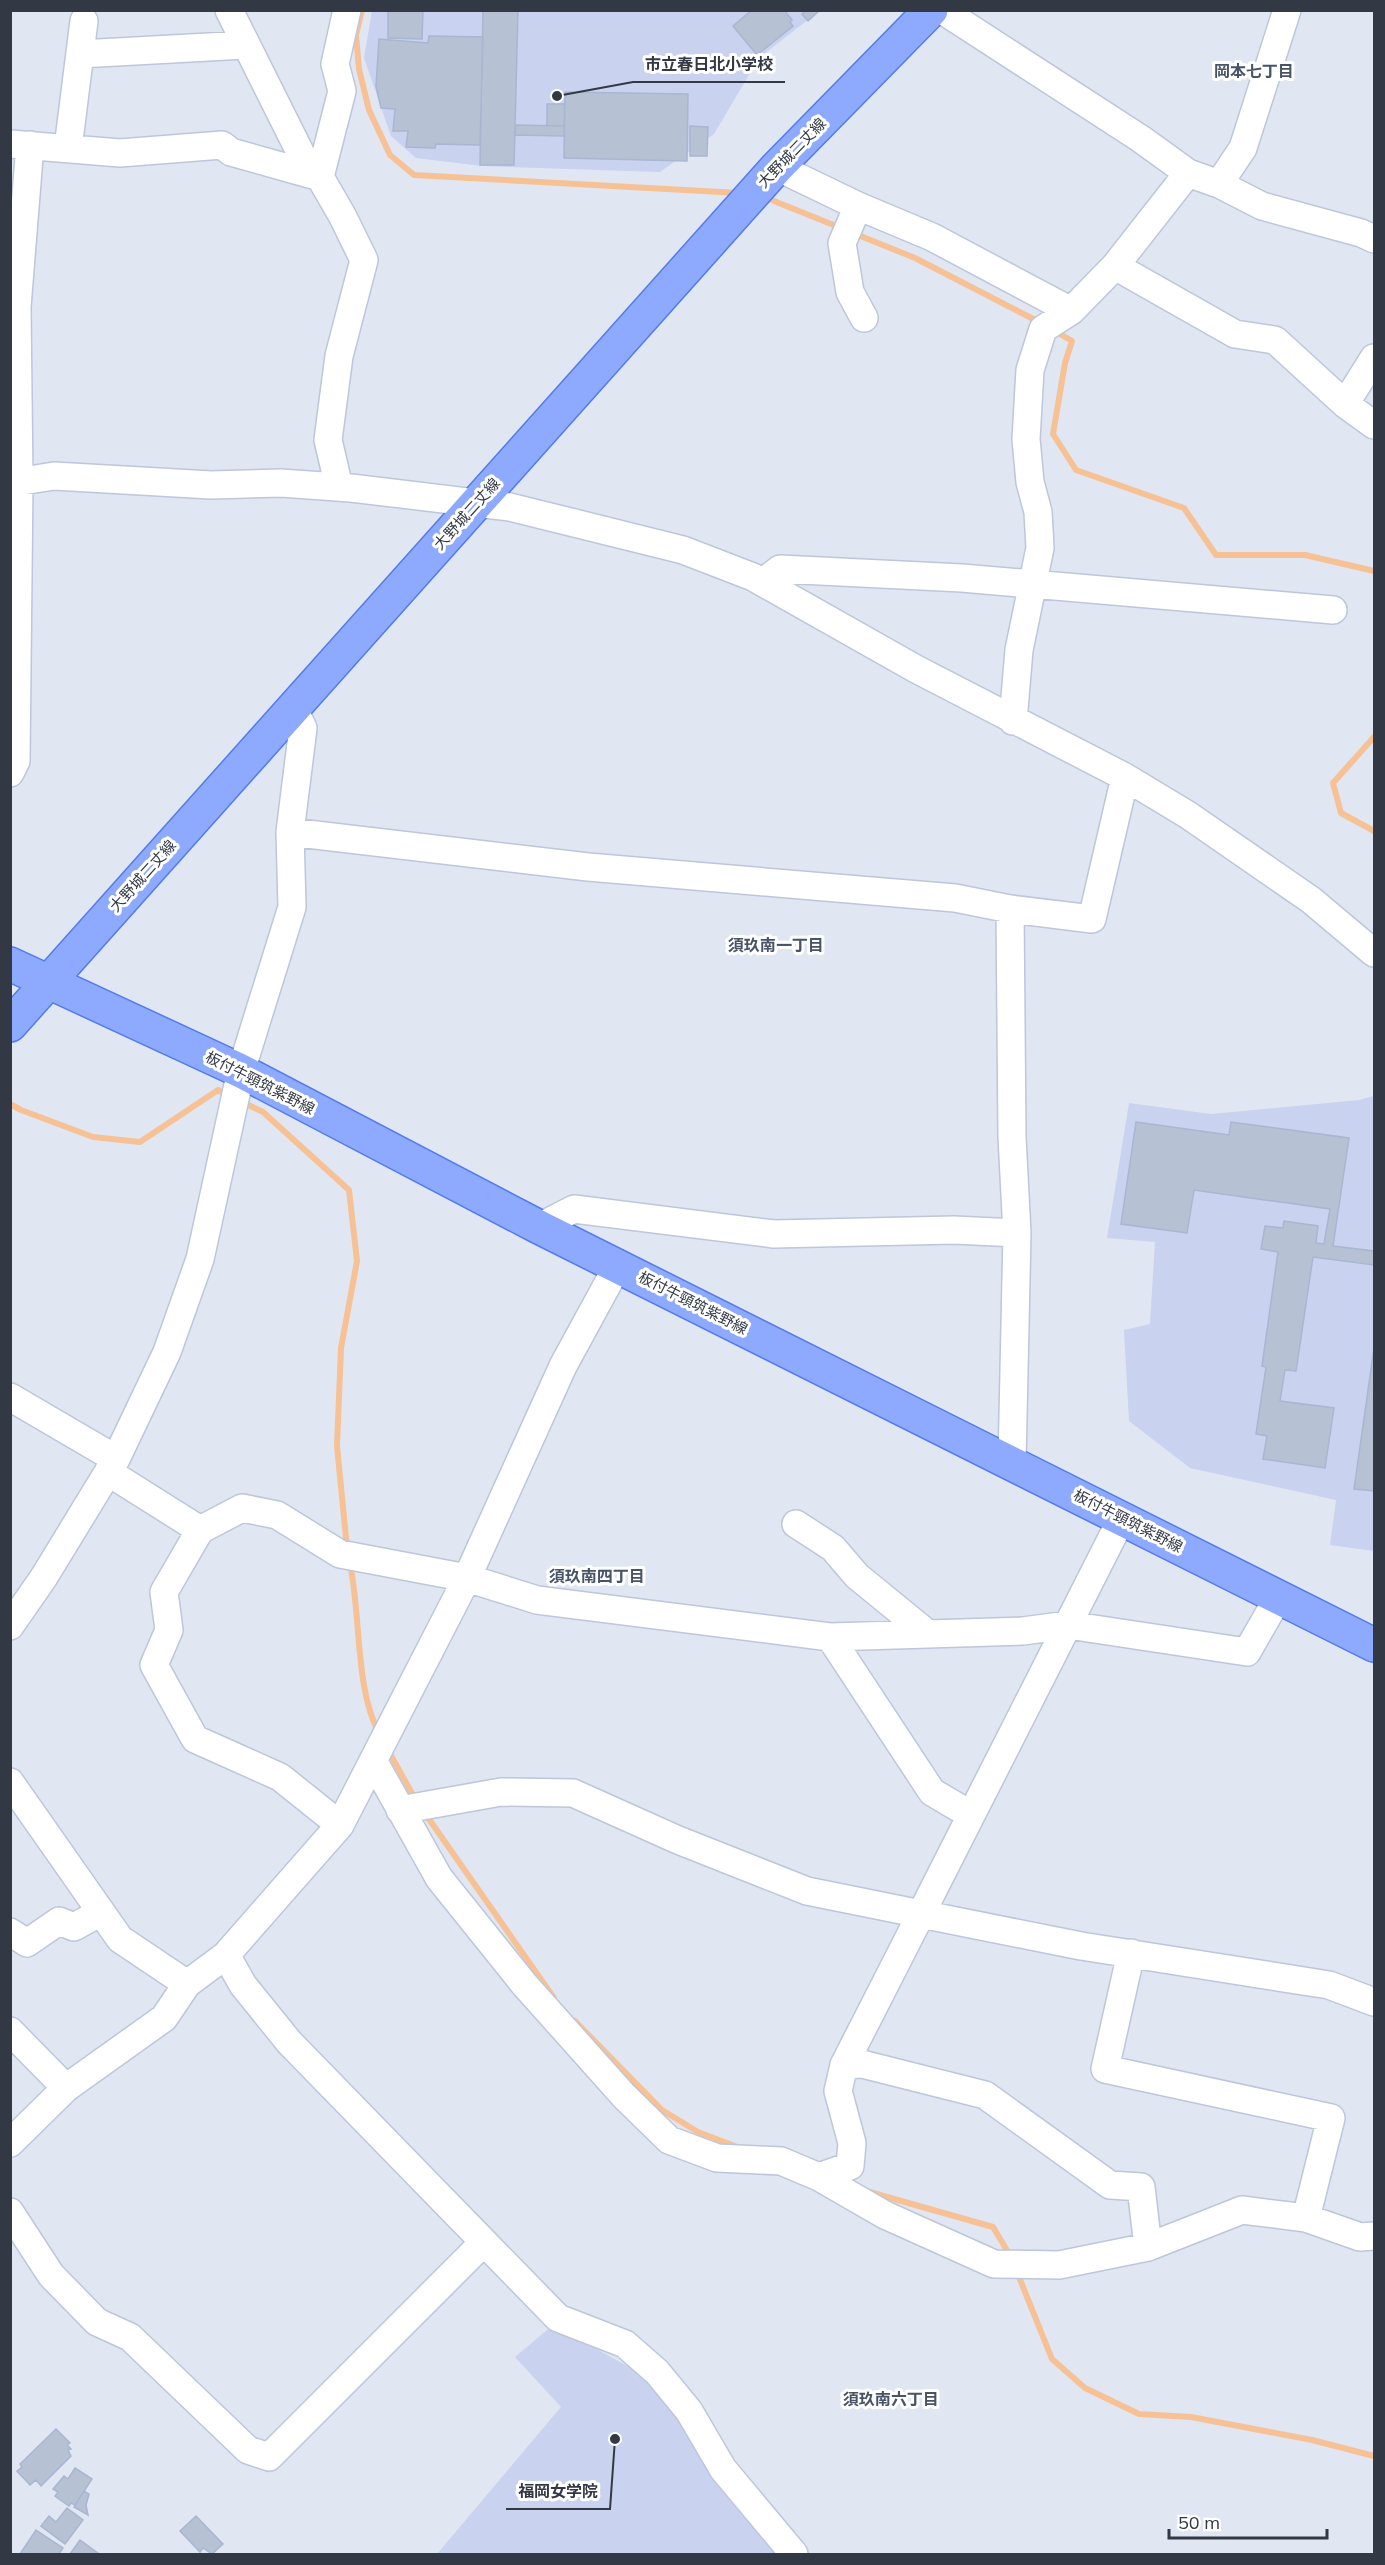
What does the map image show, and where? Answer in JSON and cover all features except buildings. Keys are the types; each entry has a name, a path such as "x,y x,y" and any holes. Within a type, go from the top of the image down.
{"main road":[{"name":"大野城二丈線","path":"10,1025 777,167 931,10"},
{"name":"板付牛頸筑紫野線","path":"10,964 241,1071 539,1227 1374,1645"}],"street":[{"path":"229,10 302,156 364,260 339,356 328,440 339,487"},
{"path":"313,175 342,91 335,64 347,10"},
{"path":"942,10 1141,139 1188,173 1219,184 1262,206 1361,233 1374,239"},
{"path":"1219,184 1243,148 1287,10"},
{"path":"68,148 84,21"},
{"path":"80,54 245,45"},
{"path":"10,773 16,760 15,483 20,144 120,153 222,145 231,152 313,175"},
{"path":"777,167 858,206 932,237 1071,311"},
{"path":"1013,721 1019,650 1040,548 1038,512 1030,482 1026,439 1030,370 1043,329 1071,311 1115,266 1188,173"},
{"path":"858,206 842,243 850,292 864,318"},
{"path":"1115,266 1235,334 1275,340 1345,404 1374,425"},
{"path":"1345,404 1374,358"},
{"path":"15,483 54,476 211,485 281,483 339,487 510,507 683,550 763,582 916,669 1125,777 1188,815 1311,900 1374,951"},
{"path":"763,582 780,569 962,578 1333,610"},
{"path":"10,1626 44,1577 112,1465 166,1352 200,1259 241,1071 291,907 290,832 303,728 293,707"},
{"path":"290,832 588,867 955,898 1010,909 1092,920 1125,777"},
{"path":"1010,909 1012,1137 1017,1233 1012,1463"},
{"path":"539,1227 574,1209 774,1234 954,1230 1017,1233"},
{"path":"10,2143 66,2088 164,2018 188,1984 226,1955 340,1825 467,1578 563,1366 618,1265"},
{"path":"10,1397 112,1465 200,1530"},
{"path":"340,1825 280,1777 195,1739 154,1665 169,1630 164,1592 200,1530 242,1508 277,1515 340,1554 467,1578 537,1600 830,1637 1023,1631 1068,1625 1247,1652 1278,1598"},
{"path":"819,2177 850,2166 852,2143 838,2091 843,2065 1122,1518"},
{"path":"796,1524 833,1548 857,1576 928,1634"},
{"path":"830,1637 932,1792 971,1815"},
{"path":"374,1762 439,1878 524,1984 624,2096 669,2140 717,2158 781,2161 819,2177 885,2215 994,2264 1059,2265 1148,2247 1242,2210 1306,2218 1360,2237 1374,2236"},
{"path":"10,1782 120,1939 188,1984"},
{"path":"400,1810 501,1792 573,1793 678,1840 807,1891 1131,1953 1329,1985 1374,2002"},
{"path":"10,1932 27,1943 59,1921 74,1927 101,1912"},
{"path":"1131,1953 1105,2069 1331,2118 1306,2218"},
{"path":"226,1955 243,1985 289,2042 558,2318 625,2344 657,2372 689,2411 723,2469 794,2554"},
{"path":"10,2031 66,2088"},
{"path":"843,2065 862,2064 985,2095 1110,2185 1142,2187 1148,2247"},
{"path":"10,2212 51,2275 98,2322 130,2337 248,2450 269,2457 484,2242"}],"shaded area":[{"path":"372,11 819,11 759,58 714,134 660,172 482,166 416,158 391,136 364,58"},
{"path":"1374,1096 1374,1551 1330,1545 1336,1500 1190,1468 1129,1421 1124,1330 1150,1324 1155,1242 1107,1238 1129,1103 1211,1114 1359,1100"},
{"path":"553,2325 638,2372 681,2411 786,2554 437,2554 561,2407 515,2357"}],"waterway":[{"path":"362,10 356,35 359,69 369,110 390,155 414,175 739,193"},
{"path":"764,197 841,228"},
{"path":"853,233 915,258 1041,323"},
{"path":"1055,331 1072,341 1065,363 1053,434 1076,470 1184,508 1216,555 1305,555 1374,571"},
{"path":"1374,737 1333,783 1341,813 1374,831"},
{"path":"10,1104 93,1137 140,1142 218,1090 228,1095"},
{"path":"242,1102 263,1112 349,1190 357,1261 341,1348 337,1446 347,1548"},
{"path":"350,1564 362,1674 371,1715 379,1733"},
{"path":"388,1750 415,1799"},
{"path":"424,1812 554,1998"},
{"path":"575,2021 662,2110 698,2132 740,2148"},
{"path":"866,2191 993,2227 1011,2257"},
{"path":"1017,2272 1052,2359 1085,2388 1139,2414 1191,2417 1312,2440 1374,2456"}],"place":[{"name":"市立春日北小学校","path":"557,96"},
{"name":"福岡女学院","path":"615,2439"}],"district":[{"name":"岡本七丁目","path":"1254,71"},
{"name":"須玖南一丁目","path":"776,945"},
{"name":"須玖南四丁目","path":"597,1576"},
{"name":"須玖南六丁目","path":"891,2399"}]}
